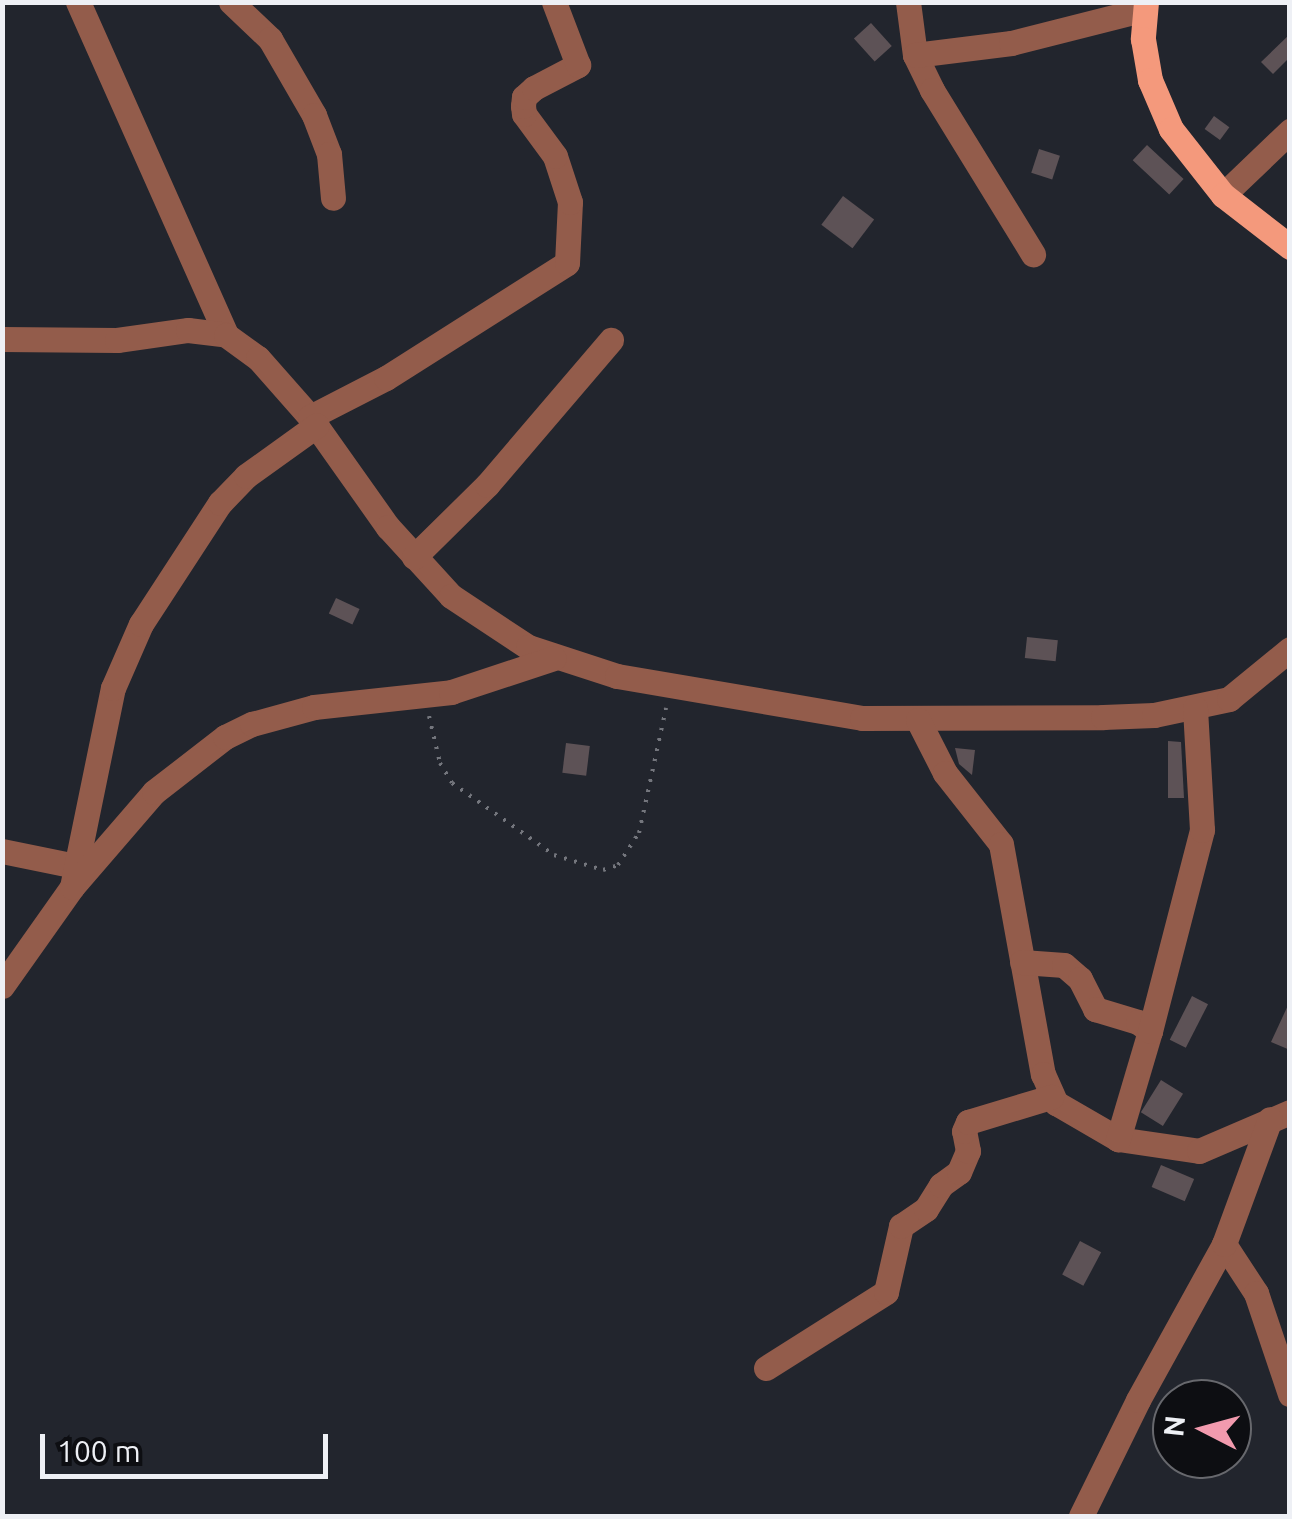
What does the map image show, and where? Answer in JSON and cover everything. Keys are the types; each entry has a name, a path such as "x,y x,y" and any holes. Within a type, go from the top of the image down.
{"main road":[{"path":"1146,6 1143,38 1150,80 1171,129 1222,195 1290,247"}],"street":[{"path":"78,2 226,335"},
{"path":"231,2 270,39 314,114 328,154 333,198"},
{"path":"74,876 112,688 141,624 220,503 246,476 314,421 567,263 570,202 555,156 524,114 523,106 524,97 534,88 578,65 554,2"},
{"path":"908,2 915,55 932,90 1033,254"},
{"path":"915,55 1010,44 1146,6"},
{"path":"1222,195 1290,131"},
{"path":"6,333 117,340 188,330 226,335 258,358 314,421 414,558 450,596 480,618 554,658 617,676 828,715 918,720 1103,718 1196,708 1236,695 1287,654"},
{"path":"414,558 487,485 610,340"},
{"path":"2,986 74,876 154,792 225,737 252,724 314,707 425,697 554,658"},
{"path":"1118,1139 1202,830 1196,708"},
{"path":"918,720 945,773 1002,844 1051,1096 1075,1117 1118,1139 1198,1151 1280,1116"},
{"path":"2,851 74,876"},
{"path":"1022,962 1064,965 1080,979 1095,1009 1150,1031"},
{"path":"766,1368 886,1292 901,1226 926,1208 941,1185 959,1172 968,1151 964,1132 968,1122 1051,1096"},
{"path":"1080,1516 1146,1383 1224,1244 1280,1116"},
{"path":"1224,1244 1256,1294 1290,1394"}],"path":[{"path":"425,697 440,762 452,783 554,856 603,870 618,865 639,833 672,685"}],"building":[{"path":"871,23 892,46 875,61 854,38"},
{"path":"1290,34 1290,57 1273,74 1261,62"},
{"path":"1214,116 1229,127 1220,140 1205,129"},
{"path":"1147,145 1184,179 1169,194 1133,160"},
{"path":"1039,149 1060,156 1052,180 1031,173"},
{"path":"843,196 874,219 852,248 821,225"},
{"path":"336,598 360,609 352,624 329,613"},
{"path":"1027,637 1058,640 1056,661 1025,658"},
{"path":"1168,741 1181,742 1184,798 1168,798"},
{"path":"566,743 590,746 586,776 562,773"},
{"path":"955,748 975,750 972,775 959,764"},
{"path":"1192,996 1208,1004 1186,1048 1170,1040"},
{"path":"1290,1001 1290,1050 1271,1042"},
{"path":"1161,1080 1183,1094 1163,1126 1141,1112"},
{"path":"1161,1165 1194,1179 1185,1201 1152,1187"},
{"path":"1080,1241 1101,1252 1083,1286 1062,1275"}]}
